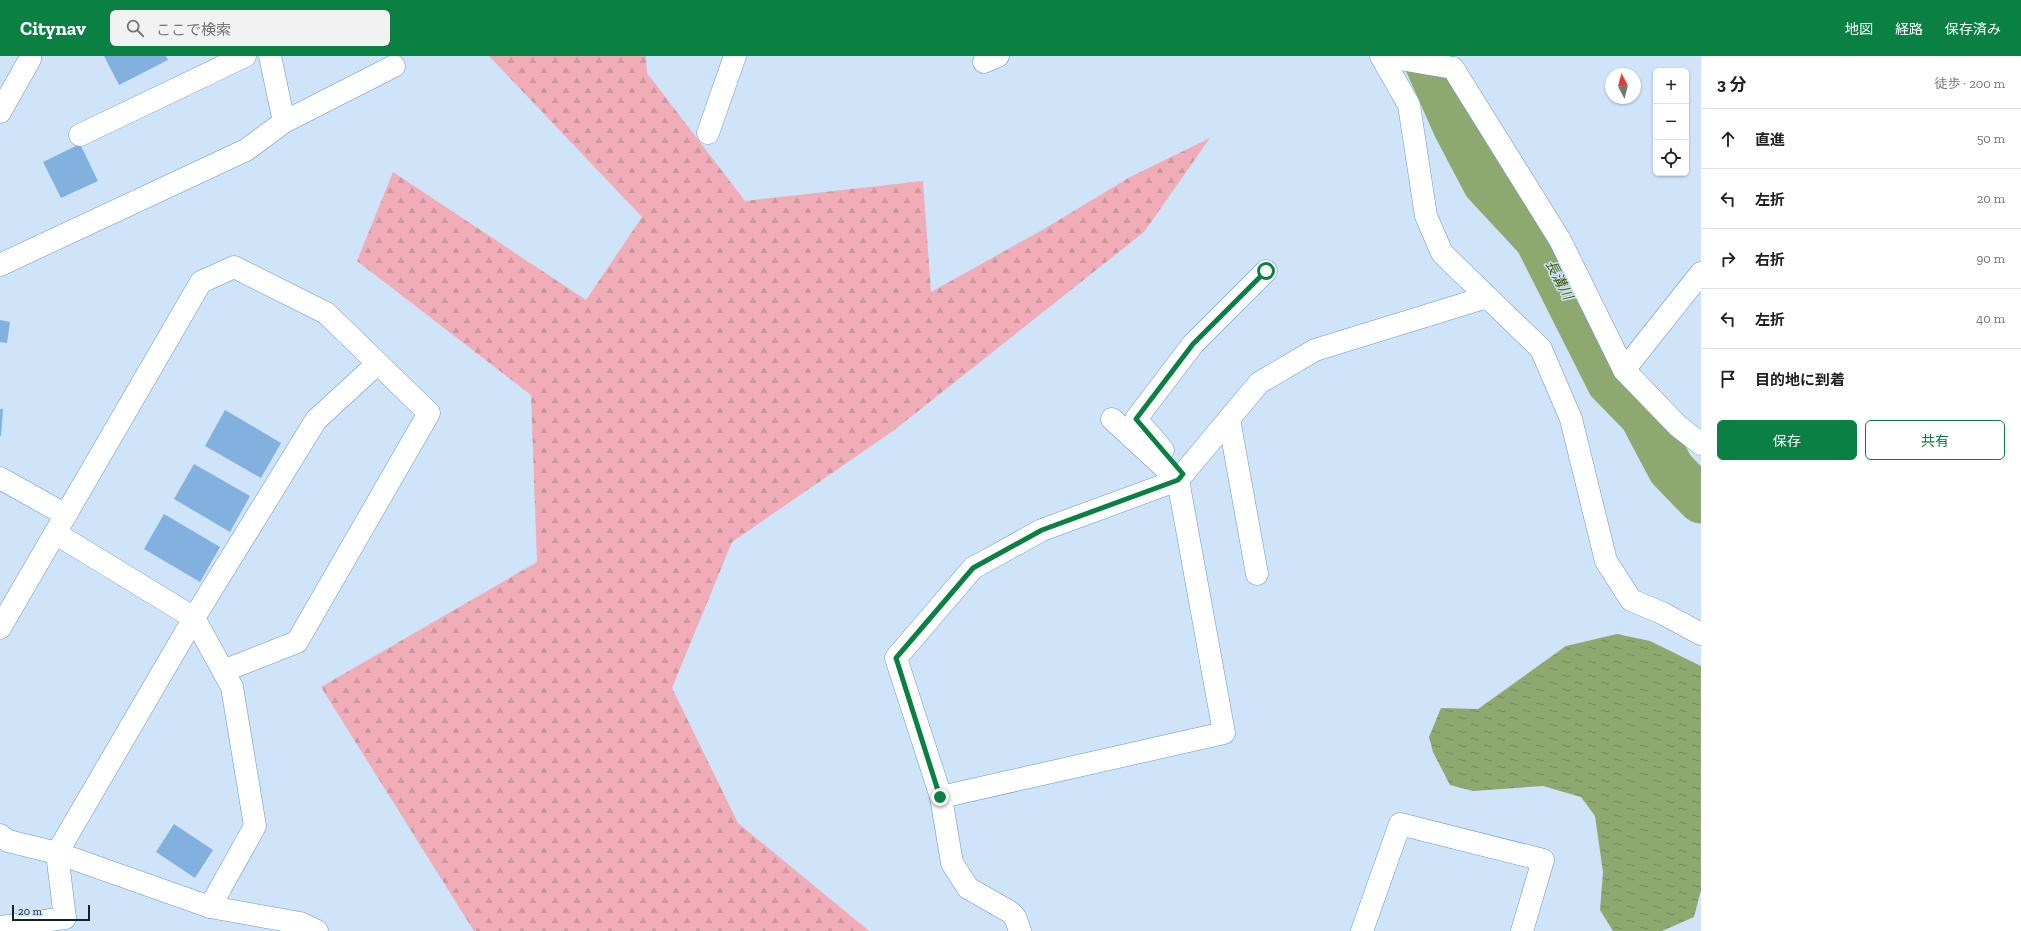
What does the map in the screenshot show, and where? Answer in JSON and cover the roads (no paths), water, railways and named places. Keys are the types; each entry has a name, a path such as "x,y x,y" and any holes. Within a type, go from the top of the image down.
{"street":[{"path":"80,135 245,56"},
{"path":"270,56 284,122"},
{"path":"708,133 735,56"},
{"path":"1382,56 1450,62 1560,240 1624,370 1678,426 1701,444"},
{"path":"1382,56 1409,105 1426,216 1442,253 1541,349 1571,419 1606,561 1631,600 1701,634"},
{"path":"0,112 31,57"},
{"path":"0,265 246,150 284,122 394,66"},
{"path":"0,628 201,282 234,267 326,313 429,413 297,642 223,671"},
{"path":"940,797 1224,733 1180,477 1136,419 1193,344 1266,271"},
{"path":"1624,370 1701,273"},
{"path":"1020,931 1015,917 1010,912 968,888 952,863 940,797 896,658 973,568 1042,530 1180,477 1259,383 1315,350 1487,297"},
{"path":"0,927 65,918 57,853 194,618 316,420 377,364"},
{"path":"1230,418 1257,574"},
{"path":"1112,420 1180,477"},
{"path":"0,478 61,524 194,618 232,687 255,826 210,907"},
{"path":"1362,931 1400,824 1543,860 1522,931"},
{"path":"0,835 8,841 57,853 210,907 300,923 317,931"}],"water":[{"path":"1617,634 1650,641 1701,666 1701,890 1694,917 1662,931 1613,931 1600,910 1603,872 1595,816 1581,797 1543,786 1473,791 1450,785 1433,752 1429,737 1441,708 1478,709 1566,646"}],"waterway":[{"name":"長溝川","path":"1425,56 1456,126 1486,183 1538,239 1610,382 1643,416 1671,469 1701,500"}]}
